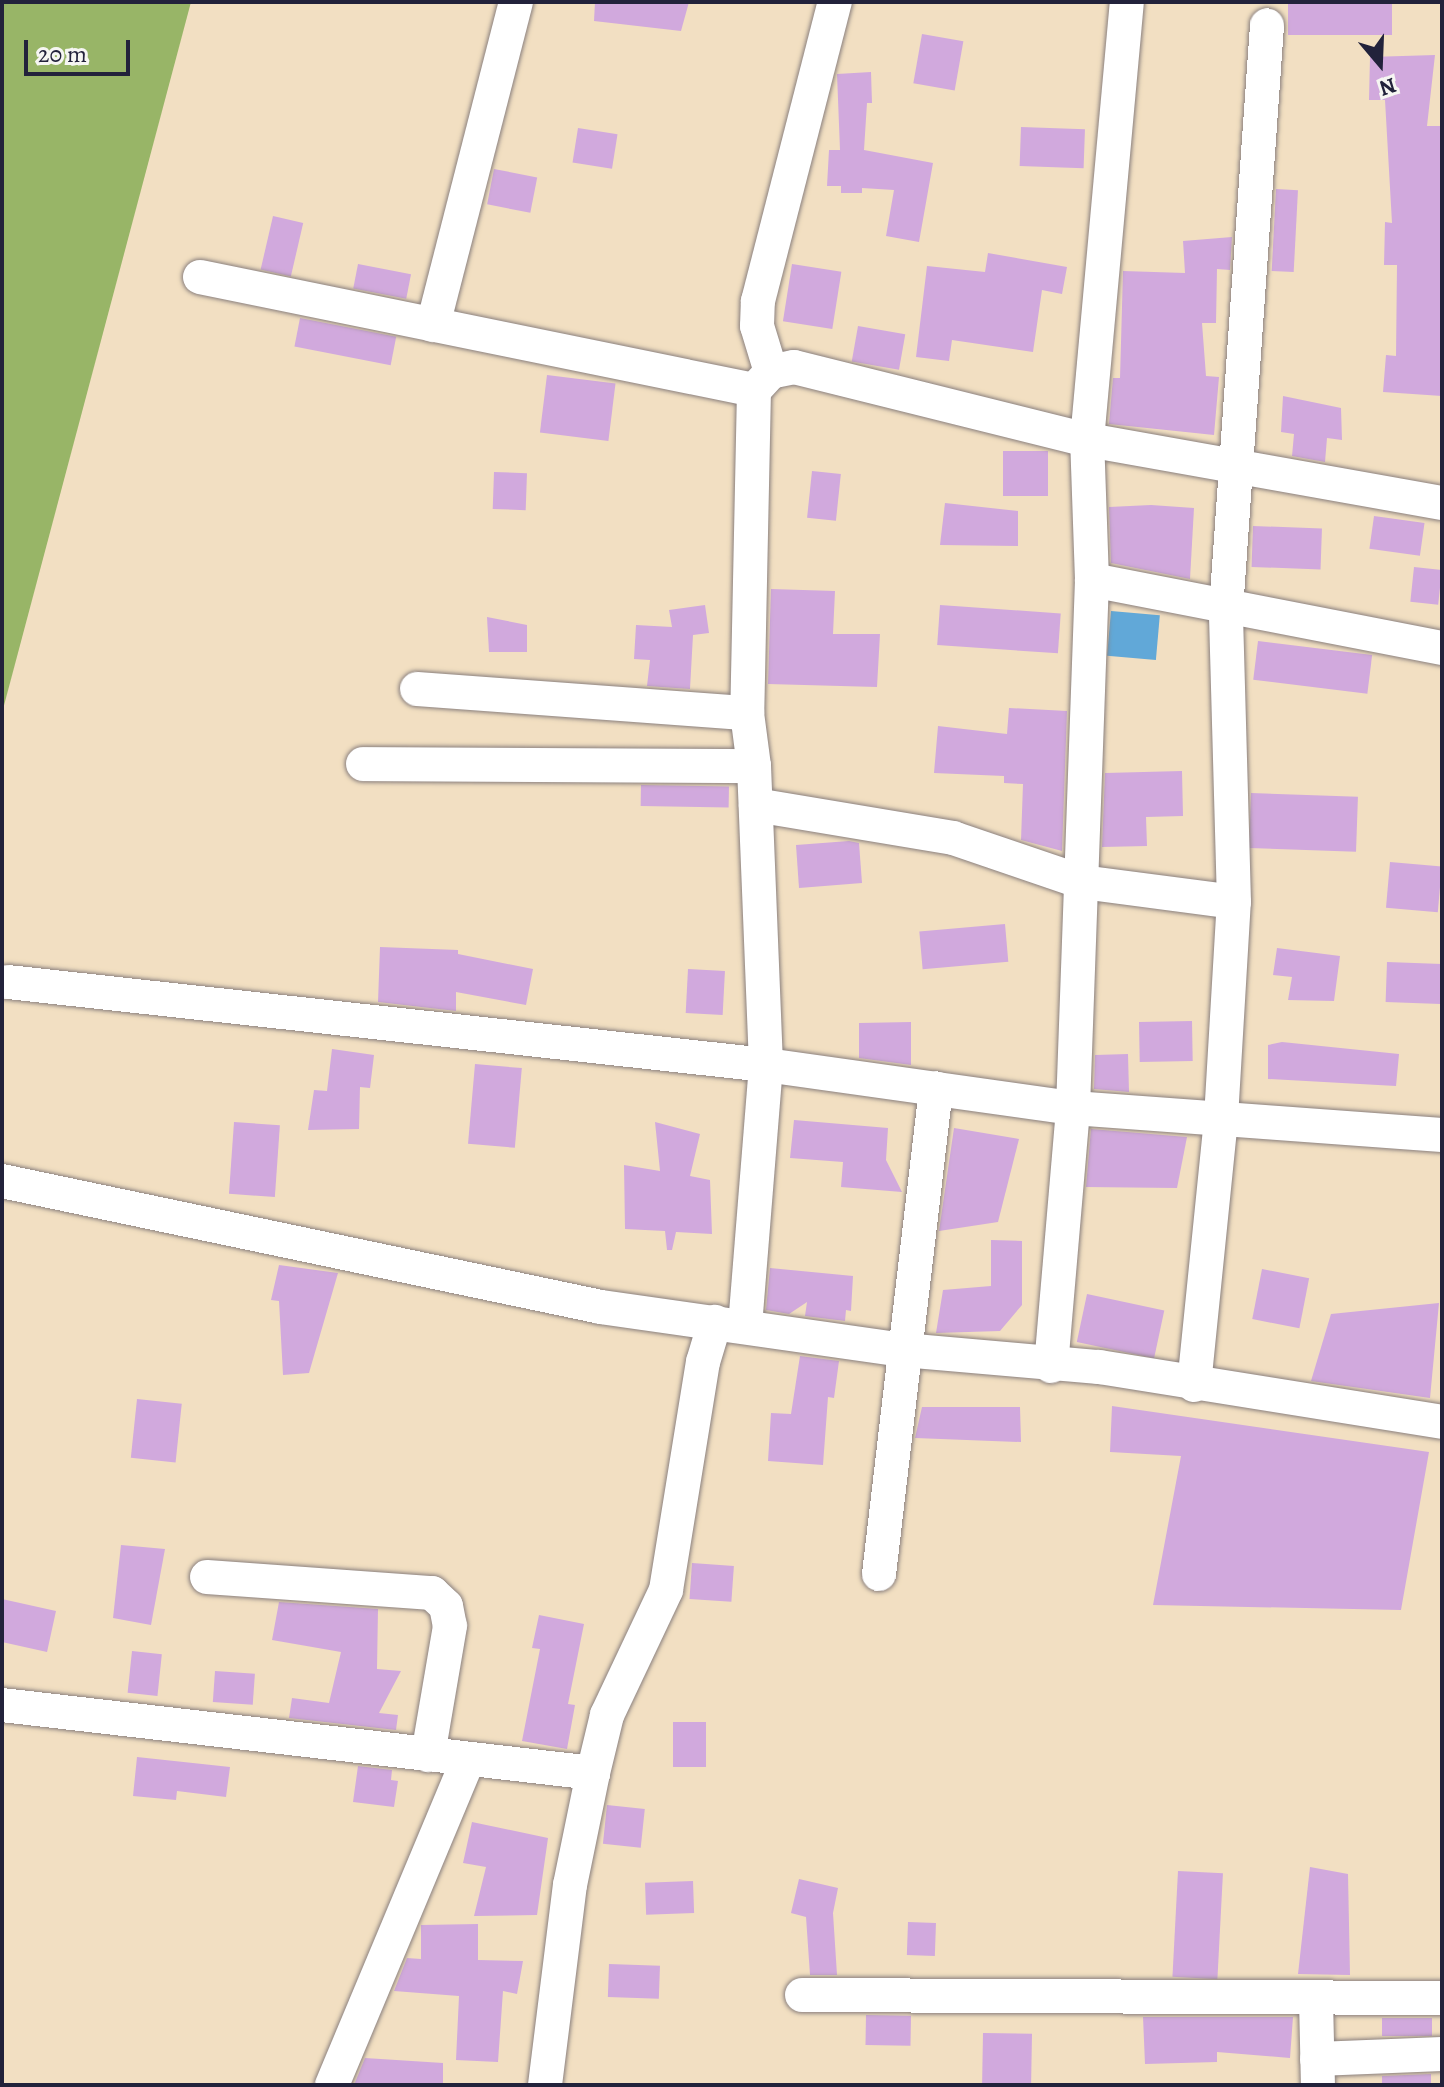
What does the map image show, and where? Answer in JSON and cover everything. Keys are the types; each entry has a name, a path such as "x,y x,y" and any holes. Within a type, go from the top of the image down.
{"street":[{"path":"433,325 516,2"},
{"path":"545,2085 570,1885 607,1715 666,1590 703,1362 730,1324 766,1065 754,766 747,713 762,381 758,301 835,2"},
{"path":"1051,1366 1073,1108 1082,882 1092,580 1087,440 1127,2"},
{"path":"1194,1385 1221,1118 1234,902 1226,610 1232,467 1267,25"},
{"path":"200,277 433,325 762,381 794,367 1087,440 1442,503"},
{"path":"1092,580 1226,610 1442,648"},
{"path":"417,689 747,713"},
{"path":"363,764 754,766"},
{"path":"756,805 953,838 1082,882 1234,902"},
{"path":"8,982 766,1065 1073,1108 1442,1135"},
{"path":"879,1574 936,1088"},
{"path":"2,1181 601,1307 903,1350 1051,1366 1099,1367 1194,1385 1442,1422"},
{"path":"207,1577 432,1593 446,1606 450,1626 428,1755"},
{"path":"2,1705 593,1773"},
{"path":"332,2085 468,1760"},
{"path":"802,1995 1442,1998"},
{"path":"1316,1999 1318,2072 1442,2054"}],"green space":[{"path":"2,2 191,2 2,713"}],"water":[{"path":"1111,611 1160,615 1156,660 1107,656"}],"building":[{"path":"595,2 689,2 681,31 594,21"},
{"path":"1288,2 1392,2 1392,35 1288,35"},
{"path":"922,34 963,41 955,91 913,83"},
{"path":"1435,55 1427,126 1442,126 1442,396 1383,392 1386,355 1396,356 1397,265 1384,265 1385,222 1392,223 1385,100 1369,100 1370,57"},
{"path":"871,72 872,103 867,103 864,150 933,163 919,242 886,236 894,190 862,188 862,193 841,193 841,186 827,186 829,150 840,150 837,74"},
{"path":"1021,127 1085,129 1084,168 1020,166"},
{"path":"578,128 618,134 612,169 573,163"},
{"path":"494,169 537,177 530,213 487,204"},
{"path":"1276,189 1298,190 1294,272 1272,271"},
{"path":"273,216 303,223 291,277 261,270"},
{"path":"1232,237 1230,270 1217,269 1216,323 1202,323 1206,376 1219,377 1214,435 1109,424 1113,378 1120,378 1123,271 1185,273 1183,241"},
{"path":"988,253 1067,267 1062,294 1042,290 1033,352 952,340 949,361 916,357 927,266 985,272"},
{"path":"358,264 411,274 406,299 353,289"},
{"path":"792,264 841,272 832,329 783,321"},
{"path":"300,318 396,337 391,365 294,346"},
{"path":"858,326 905,334 899,370 852,361"},
{"path":"547,375 615,383 608,441 540,433"},
{"path":"1283,396 1341,408 1342,440 1327,438 1325,462 1292,456 1294,434 1281,432"},
{"path":"1003,451 1048,451 1048,496 1003,496"},
{"path":"812,471 841,474 836,521 807,518"},
{"path":"494,472 527,473 526,510 493,509"},
{"path":"945,503 1018,511 1018,546 940,545"},
{"path":"1151,505 1194,508 1190,579 1111,563 1109,507"},
{"path":"1374,516 1425,523 1420,556 1369,549"},
{"path":"1253,526 1322,528 1321,569 1252,567"},
{"path":"1414,567 1442,570 1438,605 1410,602"},
{"path":"771,589 835,591 833,634 880,634 877,687 768,684"},
{"path":"705,605 709,633 693,635 690,689 647,686 650,660 634,659 636,625 672,627 669,610"},
{"path":"940,605 1061,613 1058,653 937,645"},
{"path":"487,617 527,625 527,652 489,652"},
{"path":"1258,641 1372,655 1367,694 1253,680"},
{"path":"1009,708 1067,711 1062,851 1021,840 1023,784 1004,783 1004,776 934,773 938,726 1007,734"},
{"path":"1182,771 1183,816 1146,817 1147,846 1102,847 1105,773"},
{"path":"641,785 729,787 729,808 641,806"},
{"path":"1251,793 1358,797 1356,852 1249,848"},
{"path":"859,843 862,883 799,888 796,845"},
{"path":"1390,862 1442,867 1438,912 1386,908"},
{"path":"1005,924 1008,962 923,969 919,931"},
{"path":"380,947 458,950 458,954 533,969 526,1005 456,992 456,1011 378,1002"},
{"path":"1277,948 1340,956 1334,1001 1288,1000 1292,977 1273,975"},
{"path":"1387,962 1442,964 1441,1004 1386,1002"},
{"path":"688,969 725,971 723,1015 686,1013"},
{"path":"1192,1021 1193,1061 1140,1062 1139,1022"},
{"path":"911,1022 911,1065 859,1058 859,1023"},
{"path":"1282,1042 1399,1054 1396,1086 1268,1079 1268,1045"},
{"path":"332,1049 374,1055 370,1088 360,1087 359,1129 308,1130 314,1090 327,1091"},
{"path":"1128,1054 1129,1092 1094,1089 1095,1055"},
{"path":"475,1064 522,1068 515,1148 468,1144"},
{"path":"794,1120 888,1128 886,1160 902,1192 841,1187 843,1162 790,1158"},
{"path":"234,1122 280,1125 275,1197 229,1194"},
{"path":"655,1122 700,1134 690,1176 710,1180 712,1234 676,1232 672,1250 667,1250 665,1231 625,1229 624,1165 660,1171"},
{"path":"954,1128 1019,1139 998,1222 939,1231"},
{"path":"1091,1129 1187,1137 1177,1188 1086,1187"},
{"path":"991,1240 1022,1241 1022,1305 1000,1331 936,1333 943,1290 991,1286"},
{"path":"279,1265 338,1273 309,1373 283,1375 279,1301 271,1300"},
{"path":"770,1268 853,1276 851,1311 846,1310 845,1321 805,1316 807,1302 789,1314 766,1310"},
{"path":"1262,1269 1309,1278 1299,1328 1252,1319"},
{"path":"1087,1294 1164,1310 1154,1358 1077,1342"},
{"path":"1439,1303 1430,1398 1311,1381 1331,1314"},
{"path":"800,1356 839,1361 834,1398 828,1397 823,1465 768,1461 771,1413 791,1414"},
{"path":"137,1399 182,1404 176,1462 131,1458"},
{"path":"1112,1406 1429,1452 1401,1610 1153,1605 1181,1456 1110,1452"},
{"path":"922,1407 1020,1407 1021,1442 915,1438"},
{"path":"121,1545 165,1549 151,1625 113,1618"},
{"path":"692,1563 734,1566 731,1602 689,1599"},
{"path":"2,1599 56,1611 47,1652 2,1642"},
{"path":"279,1602 378,1609 377,1669 401,1671 379,1713 398,1715 396,1730 289,1718 292,1698 329,1703 341,1652 272,1640"},
{"path":"539,1615 584,1624 568,1704 575,1705 567,1749 522,1741 540,1649 532,1648"},
{"path":"132,1651 162,1654 157,1696 128,1693"},
{"path":"215,1671 255,1674 253,1705 213,1702"},
{"path":"673,1722 706,1722 706,1767 673,1767"},
{"path":"137,1757 230,1767 226,1797 177,1791 176,1800 133,1796"},
{"path":"358,1766 392,1770 391,1780 398,1781 394,1807 353,1802"},
{"path":"607,1805 645,1809 641,1848 603,1844"},
{"path":"472,1822 548,1838 537,1915 474,1916 486,1867 463,1863"},
{"path":"1310,1867 1348,1874 1350,1975 1298,1974"},
{"path":"1178,1871 1223,1873 1217,1979 1172,1977"},
{"path":"799,1879 838,1888 833,1913 837,1975 810,1975 806,1917 791,1913"},
{"path":"693,1881 694,1913 646,1915 645,1883"},
{"path":"908,1922 936,1923 935,1956 907,1955"},
{"path":"478,1924 478,1960 523,1961 517,1994 503,1991 498,2062 456,2060 459,1996 394,1991 407,1958 421,1959 421,1925"},
{"path":"609,1964 660,1966 659,1999 608,1997"},
{"path":"866,2015 911,2016 910,2046 865,2045"},
{"path":"1143,2017 1293,2017 1290,2058 1217,2052 1217,2062 1145,2064"},
{"path":"1382,2018 1432,2018 1432,2036 1382,2036"},
{"path":"983,2033 1032,2034 1031,2085 982,2085"},
{"path":"365,2058 443,2063 443,2085 354,2085"},
{"path":"1431,2074 1431,2085 1382,2085 1382,2076"}]}
